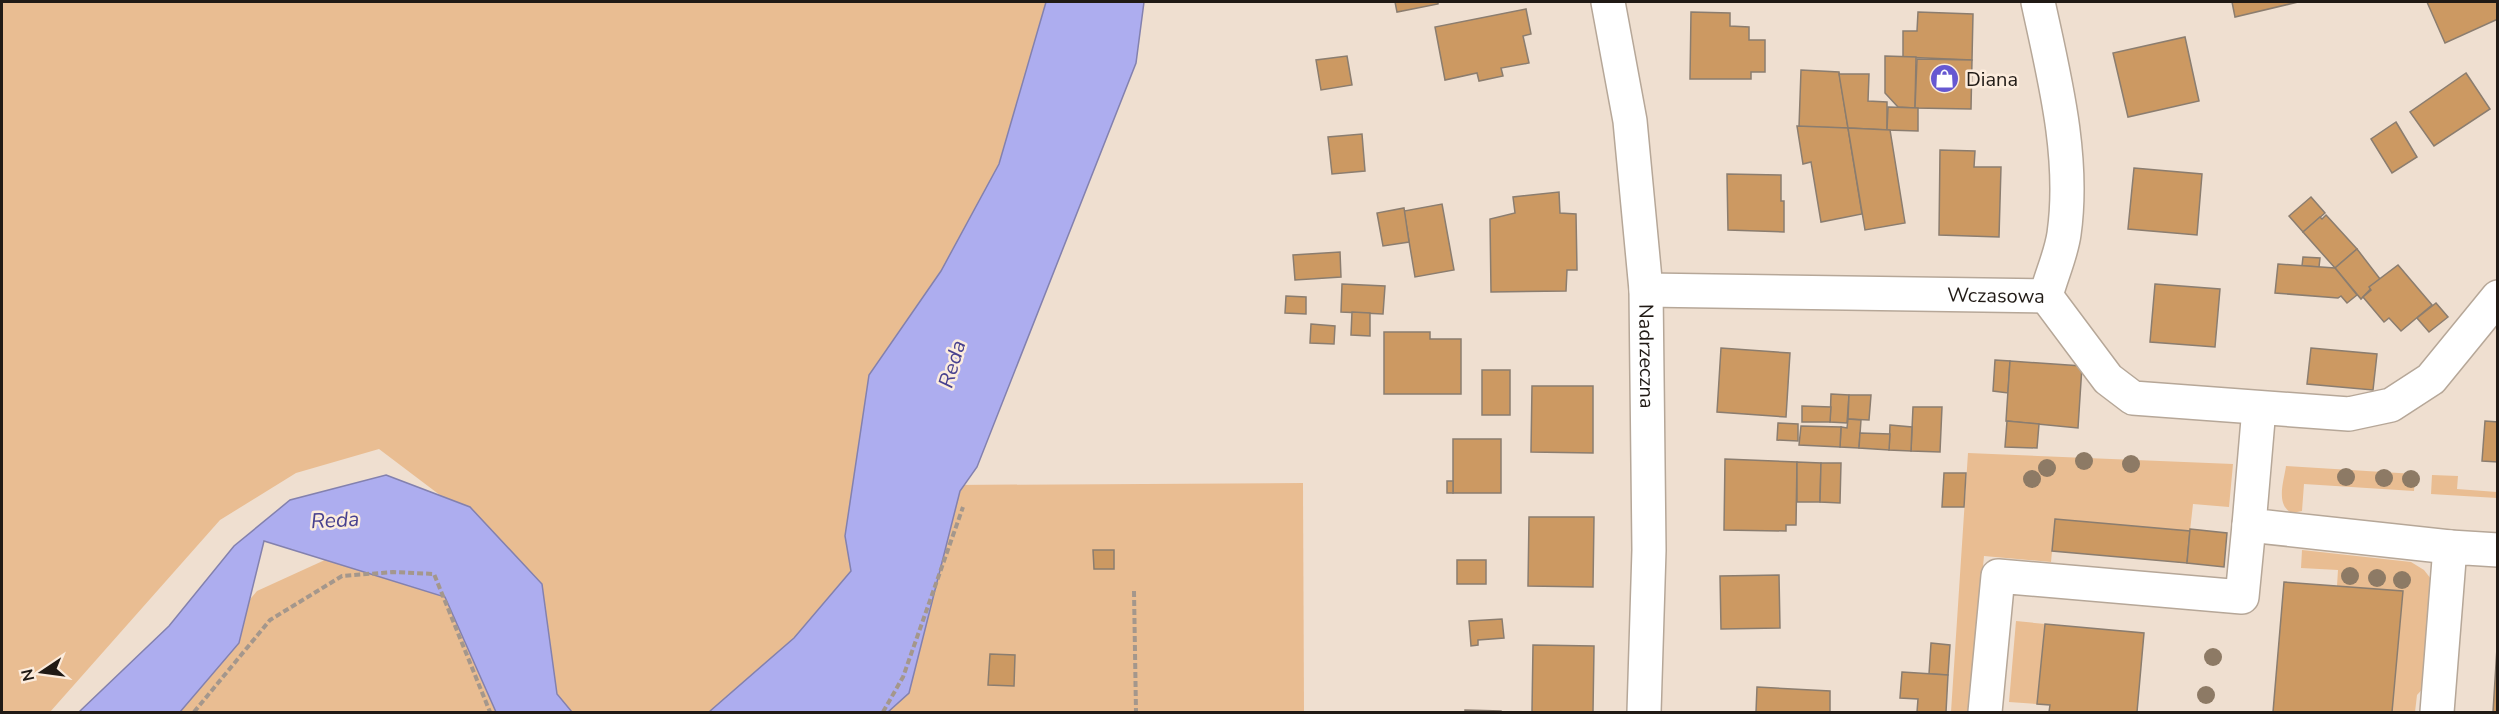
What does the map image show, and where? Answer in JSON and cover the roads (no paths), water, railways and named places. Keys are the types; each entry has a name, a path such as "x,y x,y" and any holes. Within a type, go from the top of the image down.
{"street":[{"name":"Nadrzeczna","path":"1608,2 1630,121 1646,290 1649,550 1644,712"},
{"name":"Wczasowa","path":"1646,290 2046,296 2064,235 2066,172 2055,78 2038,2"},
{"path":"2046,296 2108,379 2133,398 2349,414 2391,405 2431,379 2498,297"},
{"path":"1985,712 1998,576 2242,597 2259,408"},
{"path":"2248,525 2498,550"},
{"path":"2437,712 2450,547"}],"water":[{"name":"Reda","path":"1046,2 1144,2 1136,63 977,467 960,491 909,693 888,712 709,712 794,638 851,571 845,536 869,375 941,271 999,164"},
{"name":"Reda","path":"386,475 470,507 542,584 557,694 572,712 496,712 445,597 264,541 239,643 180,712 79,712 169,626 234,546 290,500"}],"place":[{"name":"Diana","path":"1945,79"}]}
